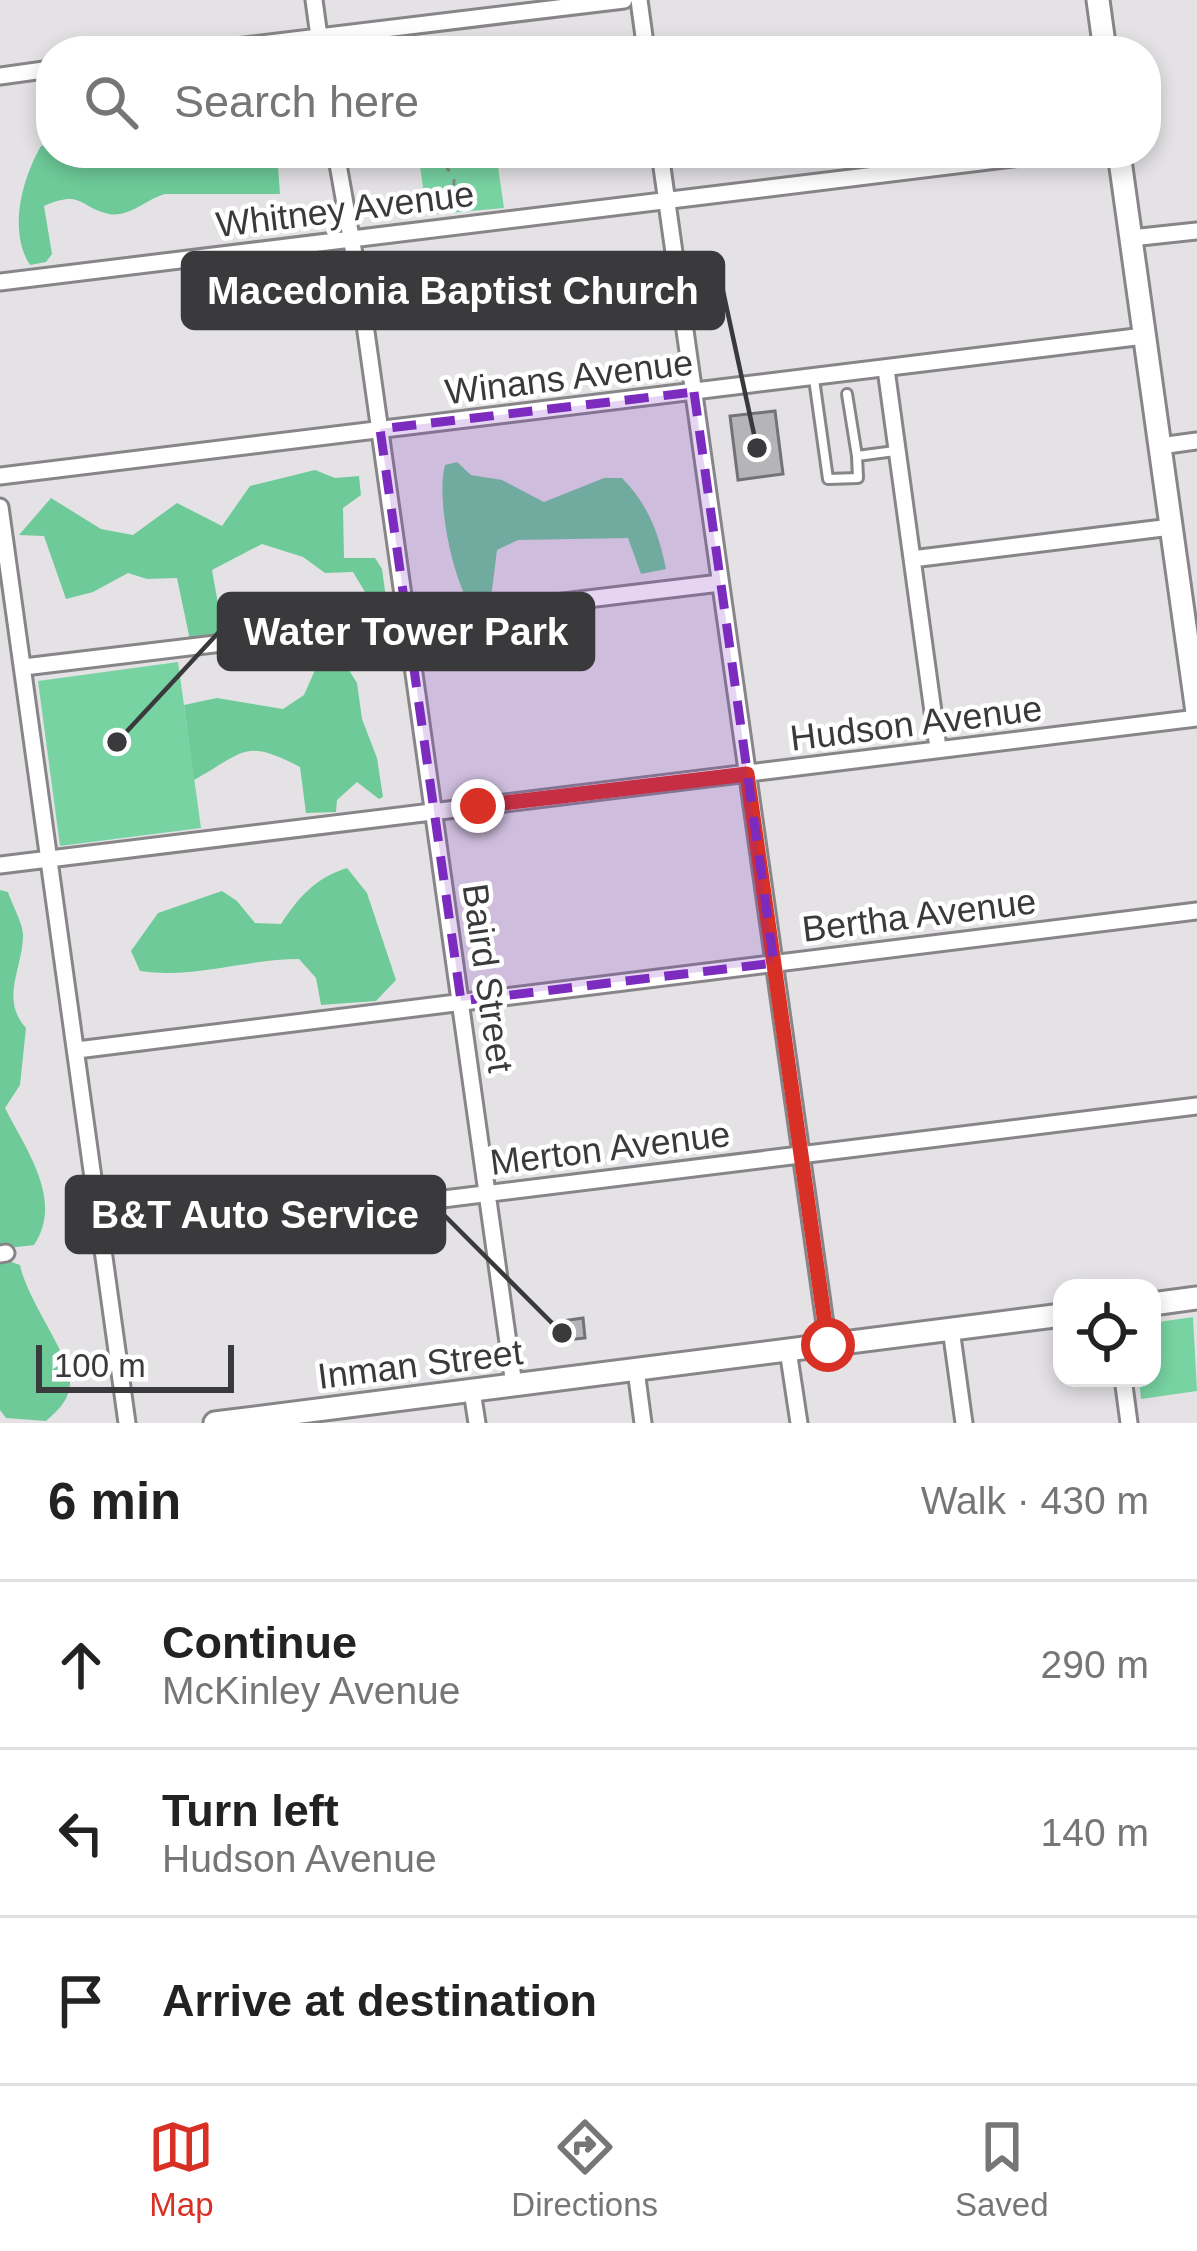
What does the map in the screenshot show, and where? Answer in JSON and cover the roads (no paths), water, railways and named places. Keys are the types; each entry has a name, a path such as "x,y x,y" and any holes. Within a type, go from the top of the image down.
{"street":[{"path":"314,0 319,36"},
{"path":"369,36 472,19 505,7 624,0"},
{"path":"639,0 644,36"},
{"path":"1098,0 1103,36"},
{"path":"0,73 36,71"},
{"name":"Baird Street","path":"339,168 408,621 514,1385"},
{"path":"662,168 828,1345"},
{"name":"Whitney Avenue","path":"0,282 927,168"},
{"path":"1122,168 1193,653 1197,715"},
{"path":"1131,238 1197,231"},
{"name":"Winans Avenue","path":"0,476 1144,336"},
{"path":"886,369 938,748"},
{"path":"1160,446 1197,441"},
{"path":"0,507 128,1423"},
{"path":"912,559 1171,527"},
{"path":"24,668 720,583"},
{"name":"Hudson Avenue","path":"0,865 1197,715"},
{"name":"Bertha Avenue","path":"77,1050 1197,911"},
{"name":"Merton Avenue","path":"103,1241 1197,1106"},
{"path":"1161,1303 1197,1298"},
{"name":"Inman Street","path":"215,1423 299,1418 472,1390 1053,1316"},
{"path":"952,1329 964,1423"},
{"path":"788,1350 799,1423"},
{"path":"636,1370 644,1423"},
{"path":"1124,1387 1129,1423"},
{"path":"472,1390 477,1423"}],"lane":[{"path":"470,0 472,19"},
{"path":"813,378 828,479 858,478 847,394"},
{"path":"857,456 897,451"}],"place":[{"name":"Macedonia Baptist Church","path":"757,448"},
{"name":"Water Tower Park","path":"117,742"},
{"name":"B&T Auto Service","path":"562,1333"}]}
